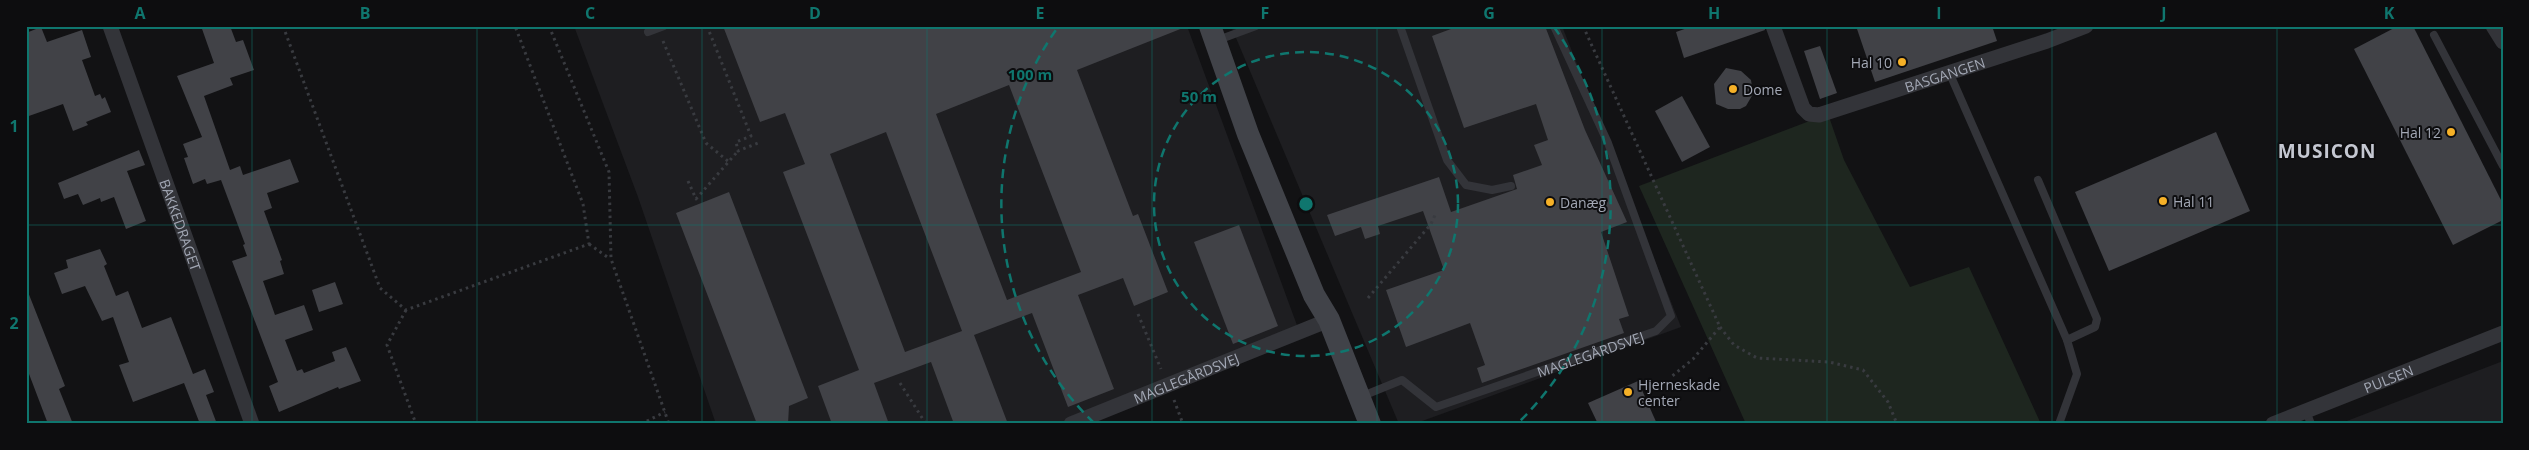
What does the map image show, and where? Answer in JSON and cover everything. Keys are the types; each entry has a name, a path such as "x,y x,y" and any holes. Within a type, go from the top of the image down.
{"street":[{"name":"BAKKEDRAGET","path":"110,26 252,424"},
{"name":"BASGANGEN","path":"1773,26 1803,108 1809,114 1819,115 2086,26"},
{"path":"2493,26 2503,42"},
{"path":"1212,34 1248,134 1314,294 1329,320 1358,398 1370,424"},
{"name":"MAGLEGÅRDSVEJ","path":"1071,424 1329,320"},
{"name":"PULSEN","path":"2273,424 2308,417 2503,333"}],"lane":[{"path":"1212,34 1256,26"},
{"path":"1400,26 1448,160 1466,185 1492,190 1511,186"},
{"name":"MAGLEGÅRDSVEJ","path":"1358,398 1402,380 1436,407 1656,331 1671,316 1608,143 1554,26"},
{"path":"648,32 661,27"},
{"path":"2434,34 2503,166"},
{"path":"1949,72 2067,340 2076,374 2059,424"},
{"path":"2038,180 2096,320 2095,327 2090,331 2067,340"}],"path":[{"path":"283,26 380,288 406,310"},
{"path":"515,26 583,204 589,244 611,259"},
{"path":"549,26 609,172 611,259 669,424"},
{"path":"707,26 751,136 736,142 738,151"},
{"path":"1583,26 1720,327 1734,345 1757,358 1829,362 1863,370 1888,402 1897,424"},
{"path":"661,27 698,128 706,143 729,162"},
{"path":"688,181 696,199 738,151 758,143"},
{"path":"1368,298 1431,224 1435,215"},
{"path":"416,424 387,345 406,310 589,244"},
{"path":"1138,314 1183,424"},
{"path":"1671,377 1693,359 1720,327"},
{"path":"900,382 926,424"},
{"path":"641,424 665,412"}],"shaded area":[{"path":"574,26 1187,26 1298,328 1061,424 716,424 638,197"},
{"path":"1231,26 1562,26 1681,327 1414,424 1399,424"},
{"path":"1828,114 1844,160 1910,287 1969,267 2041,424 1746,424 1639,186"},
{"path":"2503,361 2503,424 2339,424"}],"building":[{"path":"201,26 230,26 236,42 243,40 254,70 230,78 233,85 204,96 230,170 240,166 243,175 290,159 299,182 267,193 272,208 264,211 282,260 280,261 284,274 263,281 275,315 304,305 313,330 285,340 297,371 302,369 304,373 335,361 332,352 346,347 361,381 339,389 338,387 279,412 269,386 278,382 232,261 247,256 243,245 245,244 221,180 207,184 205,179 193,184 184,158 188,157 183,144 202,137 177,76 214,63"},
{"path":"723,26 1188,26 1077,70 1133,216 1138,214 1168,292 1134,306 1123,278 1078,295 1114,389 1068,407 1032,313 974,335 1008,424 954,424 931,362 874,383 889,424 832,424 818,386 859,370 783,172 805,164 785,113 760,122","holes":["1009,85 1081,272 1007,300 936,114","886,132 962,331 905,352 830,154"]},
{"name":"Danæg","path":"1459,26 1545,26 1585,130 1627,222 1601,232 1629,316 1619,319 1624,333 1482,383 1477,368 1485,365 1470,323 1406,347 1386,290 1444,270 1423,211 1378,226 1380,234 1365,239 1361,227 1335,236 1327,215 1439,177 1451,212 1517,189 1513,175 1542,165 1534,145 1548,140 1536,104 1464,128 1432,36"},
{"path":"1693,26 1764,26 1765,30 1684,58 1676,32"},
{"name":"Hal 10","path":"1856,26 1992,26 1997,41 1875,82"},
{"name":"Hal 12","path":"2398,26 2413,26 2503,204 2503,220 2453,245 2354,49"},
{"path":"41,27 47,42 82,30 91,57 82,60 95,96 100,94 102,99 105,97 111,112 86,122 88,125 73,131 63,104 26,117 26,33"},
{"path":"1820,46 1837,93 1820,99 1804,51"},
{"name":"Dome","path":"1726,68 1741,71 1751,80 1753,94 1746,106 1740,109 1728,109 1716,104 1714,84"},
{"path":"1682,96 1710,147 1682,162 1655,111"},
{"name":"Hal 11","path":"2216,132 2250,211 2109,271 2075,192"},
{"path":"139,150 145,165 127,171 146,221 126,229 114,197 101,202 100,198 83,205 78,194 64,199 58,183"},
{"path":"729,192 808,398 789,406 788,424 757,424 676,213"},
{"path":"1239,225 1278,326 1233,344 1194,242"},
{"path":"100,249 107,264 104,266 116,296 128,291 142,328 171,317 193,374 205,369 214,392 206,395 217,424 200,424 184,383 133,402 119,365 129,362 113,317 102,321 85,286 62,294 54,273 68,268 66,260"},
{"path":"335,282 343,304 319,312 312,290"},
{"path":"28,292 65,386 59,389 73,424 48,424 26,366"},
{"name":"Hjerneskade center","path":"1638,381 1657,424 1598,424 1588,403"}],"place":[{"name":"Hal 10","path":"1902,62"},
{"name":"Dome","path":"1733,89"},
{"name":"Hal 12","path":"2451,132"},
{"name":"Hal 11","path":"2163,201"},
{"name":"Danæg","path":"1550,202"},
{"name":"Hjerneskade center","path":"1628,392"}],"district":[{"name":"MUSICON","path":"2327,151"}]}
